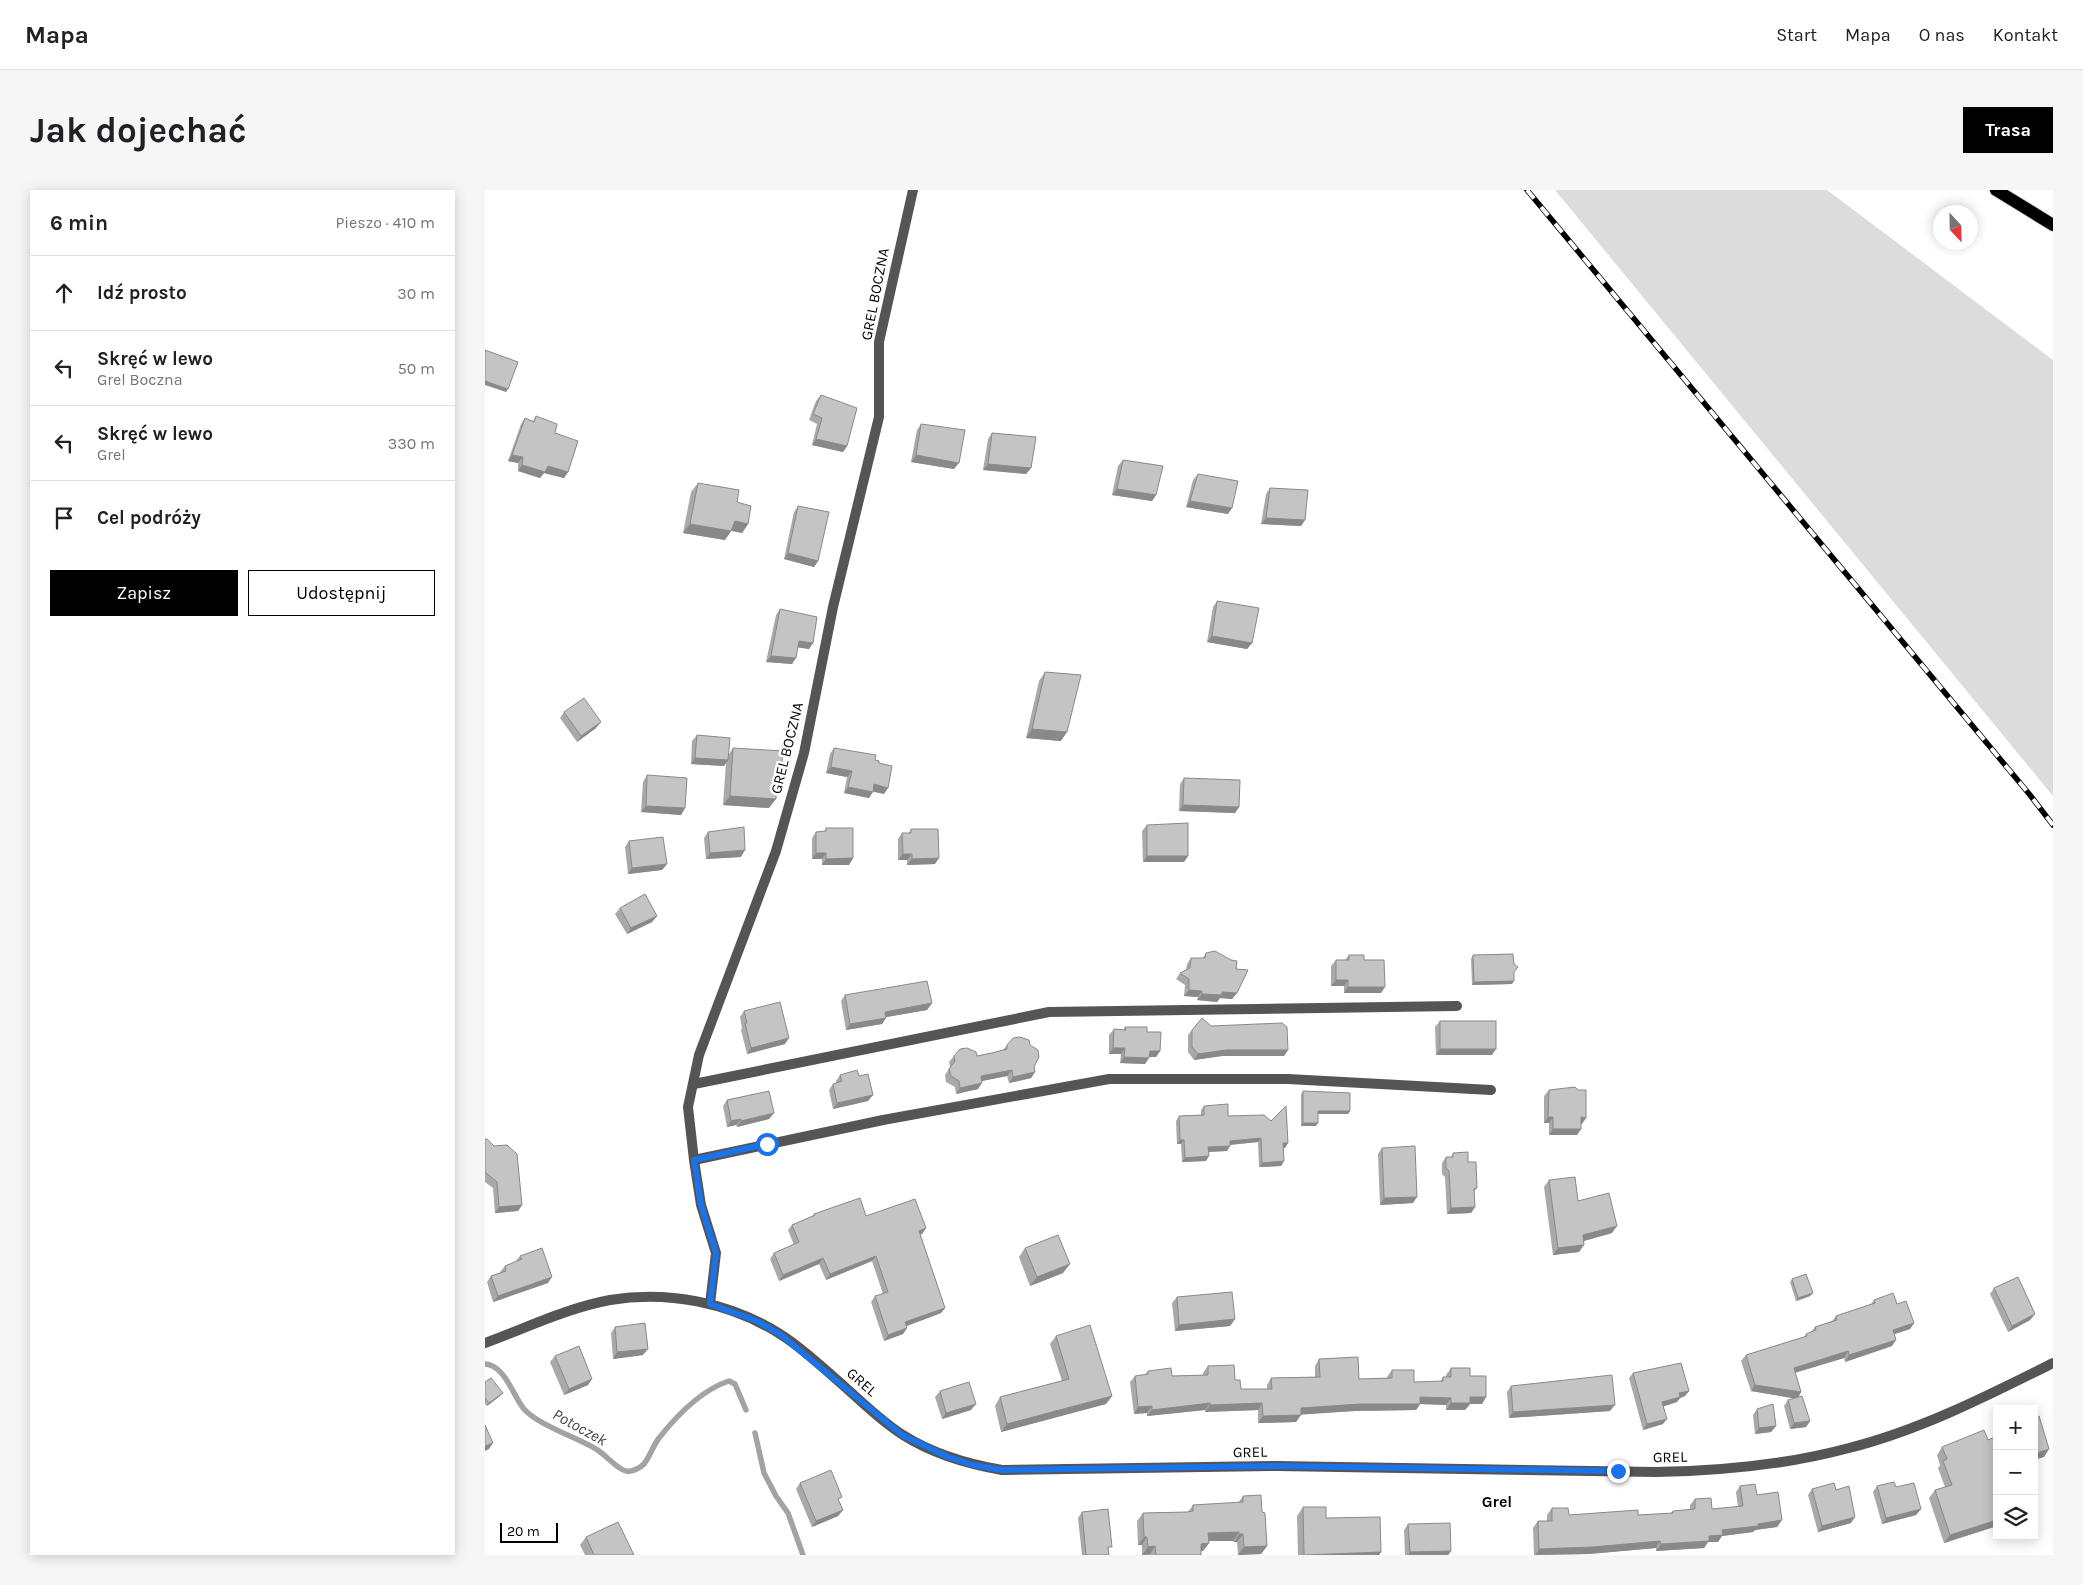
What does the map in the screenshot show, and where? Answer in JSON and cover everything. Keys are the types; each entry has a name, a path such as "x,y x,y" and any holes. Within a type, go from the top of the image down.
{"main road":[{"path":"1996,190 2053,225"}],"street":[{"name":"GREL BOCZNA","path":"710,1304 716,1253 701,1205 689,1107 699,1055 776,851 804,753 833,607 879,417 879,342 913,190"},
{"path":"694,1084 1049,1012 1457,1006"},
{"path":"694,1160 883,1120 1109,1079 1288,1078 1491,1090"},
{"name":"GREL","path":"485,1343 577,1309 610,1300 645,1297 674,1298 710,1304 757,1321 781,1335 902,1435 948,1457 973,1465 1002,1470 1277,1466 1656,1472 1703,1471 1745,1467 1800,1459 1849,1448 1897,1433 1994,1393 2053,1363"}],"shaded area":[{"path":"1555,190 1827,190 2053,360 2053,796"}],"building":[{"path":"485,350 518,362 508,389 485,381"},
{"path":"821,395 857,408 847,446 816,439 822,418 813,414"},
{"path":"536,416 557,424 555,433 578,441 568,472 548,466 545,472 522,465 523,457 512,455 525,418 534,422"},
{"path":"921,424 965,430 959,463 916,455"},
{"path":"992,433 1036,437 1031,468 988,464"},
{"path":"1123,460 1163,466 1156,495 1117,489"},
{"path":"1198,474 1238,481 1232,508 1190,501"},
{"path":"698,483 739,490 737,502 751,506 748,524 735,521 731,531 690,524"},
{"path":"1270,488 1308,490 1305,520 1266,518"},
{"path":"798,506 829,512 818,561 788,553"},
{"path":"1217,601 1259,608 1252,643 1212,636"},
{"path":"780,609 817,617 813,643 799,641 796,658 771,656"},
{"path":"1045,672 1081,675 1067,732 1032,729"},
{"path":"584,698 601,722 581,736 564,712"},
{"path":"697,735 730,738 728,760 695,758"},
{"path":"733,748 783,751 781,775 777,774 776,799 730,796"},
{"path":"834,748 876,755 875,760 879,761 879,763 892,766 888,788 874,784 873,792 848,787 852,771 831,767"},
{"path":"647,775 687,778 685,808 646,806"},
{"path":"1184,778 1240,780 1239,807 1183,805"},
{"path":"1188,823 1188,856 1147,856 1147,825"},
{"path":"744,827 745,850 710,853 708,832"},
{"path":"826,828 853,828 853,858 826,859 826,853 816,853 816,832 826,831"},
{"path":"911,829 938,829 939,858 912,859 912,854 903,854 902,833 911,833"},
{"path":"663,837 667,864 632,868 629,841"},
{"path":"645,894 657,916 631,928 620,908"},
{"path":"1215,951 1231,960 1237,961 1236,969 1248,970 1237,993 1222,992 1222,995 1202,994 1202,991 1189,990 1189,979 1180,973 1190,968 1191,958 1205,958 1206,953"},
{"path":"1513,954 1514,964 1518,967 1514,972 1514,981 1474,982 1473,955"},
{"path":"1349,955 1364,955 1364,960 1384,960 1385,987 1348,987 1348,980 1336,980 1336,960 1349,960"},
{"path":"927,981 932,1003 885,1012 886,1018 850,1024 845,995"},
{"path":"780,1002 789,1038 751,1048 744,1011"},
{"path":"1202,1018 1211,1026 1282,1023 1287,1027 1288,1050 1226,1050 1198,1054 1192,1047 1192,1030"},
{"path":"1440,1021 1496,1021 1496,1049 1440,1049"},
{"path":"1125,1027 1147,1027 1147,1032 1161,1032 1160,1051 1150,1051 1149,1058 1124,1057 1125,1048 1113,1048 1114,1029 1126,1030"},
{"path":"1020,1037 1029,1040 1030,1045 1038,1050 1039,1057 1034,1067 1035,1072 1013,1077 1012,1070 981,1076 982,1083 960,1088 959,1081 951,1076 949,1069 955,1061 954,1056 960,1049 967,1048 976,1052 977,1056 992,1053 1007,1049 1007,1045 1013,1038"},
{"path":"857,1070 859,1076 868,1074 873,1095 837,1103 833,1084 842,1081 840,1075"},
{"path":"1575,1087 1578,1090 1586,1090 1586,1118 1581,1117 1581,1129 1553,1129 1553,1117 1548,1117 1549,1090"},
{"path":"769,1091 774,1113 741,1121 741,1119 731,1121 727,1100"},
{"path":"1303,1091 1350,1093 1350,1111 1318,1111 1318,1123 1303,1123"},
{"path":"1228,1104 1228,1116 1264,1115 1271,1121 1286,1106 1288,1143 1283,1143 1284,1161 1262,1163 1261,1138 1230,1141 1230,1146 1208,1147 1209,1156 1185,1158 1184,1140 1180,1140 1179,1116 1204,1115 1204,1106"},
{"path":"485,1139 494,1146 507,1145 517,1154 522,1205 499,1207 497,1182 485,1172"},
{"path":"1415,1146 1417,1197 1384,1198 1382,1148"},
{"path":"1468,1152 1468,1162 1476,1162 1477,1188 1474,1189 1475,1207 1451,1208 1449,1171 1446,1168 1446,1157 1453,1157 1453,1153"},
{"path":"1575,1177 1578,1201 1609,1193 1617,1226 1583,1235 1584,1245 1558,1248 1549,1180"},
{"path":"860,1198 866,1216 915,1199 926,1228 919,1231 945,1308 905,1322 907,1328 888,1335 875,1296 888,1292 876,1256 830,1274 823,1258 783,1275 774,1253 799,1242 792,1225 814,1214"},
{"path":"1058,1235 1070,1264 1037,1277 1025,1248"},
{"path":"542,1248 552,1277 498,1296 491,1276 506,1271 505,1266 522,1259 520,1256"},
{"path":"1806,1274 1813,1293 1798,1298 1792,1279"},
{"path":"2018,1277 2035,1314 2012,1326 1994,1288"},
{"path":"1232,1292 1235,1319 1179,1325 1177,1297"},
{"path":"1893,1293 1897,1304 1906,1301 1914,1323 1893,1330 1896,1340 1849,1355 1848,1351 1794,1368 1801,1392 1755,1385 1746,1355 1807,1336 1806,1334 1816,1330 1815,1327 1837,1320 1836,1316 1875,1303 1874,1300"},
{"path":"645,1323 648,1349 617,1352 615,1327"},
{"path":"1090,1325 1112,1396 1007,1424 1000,1397 1069,1379 1056,1336"},
{"path":"579,1346 592,1379 569,1389 555,1356"},
{"path":"1358,1357 1359,1379 1392,1378 1392,1370 1414,1370 1414,1382 1443,1381 1443,1377 1451,1377 1451,1368 1470,1368 1470,1376 1486,1376 1486,1397 1470,1397 1470,1403 1451,1403 1451,1398 1420,1397 1420,1404 1360,1404 1301,1408 1301,1415 1263,1416 1262,1403 1210,1405 1210,1403 1152,1410 1152,1406 1138,1407 1135,1376 1148,1374 1148,1371 1171,1368 1172,1376 1208,1375 1208,1366 1234,1365 1235,1380 1240,1380 1241,1389 1272,1389 1271,1378 1320,1377 1319,1359"},
{"path":"1681,1363 1689,1391 1679,1393 1680,1397 1662,1402 1667,1419 1647,1424 1633,1373"},
{"path":"1612,1375 1615,1405 1513,1412 1511,1386"},
{"path":"491,1378 503,1393 489,1403 485,1398 485,1382"},
{"path":"969,1382 976,1404 946,1413 940,1391"},
{"path":"1802,1396 1810,1421 1794,1423 1788,1400"},
{"path":"1773,1404 1776,1426 1759,1428 1757,1409"},
{"path":"2038,1416 2049,1449 2038,1453 2038,1450"},
{"path":"485,1425 493,1443 485,1446"},
{"path":"1984,1430 1988,1440 1993,1438 1993,1521 1950,1535 1935,1490 1952,1485 1943,1461 1947,1459 1942,1447"},
{"path":"831,1470 842,1497 838,1499 843,1510 816,1521 800,1483"},
{"path":"1894,1482 1896,1487 1914,1483 1921,1509 1886,1518 1877,1486"},
{"path":"1834,1483 1836,1490 1849,1486 1855,1517 1822,1526 1812,1489"},
{"path":"1755,1484 1757,1495 1778,1492 1782,1520 1758,1524 1758,1526 1722,1530 1723,1535 1709,1536 1709,1541 1661,1544 1660,1541 1593,1547 1539,1549 1538,1521 1552,1521 1552,1508 1568,1508 1569,1515 1638,1510 1638,1515 1673,1513 1673,1511 1695,1509 1695,1499 1711,1498 1712,1509 1743,1506 1740,1486"},
{"path":"1261,1495 1262,1512 1265,1513 1267,1546 1244,1547 1243,1534 1239,1534 1239,1532 1208,1533 1209,1543 1201,1544 1201,1555 1156,1555 1155,1546 1148,1547 1147,1537 1144,1537 1143,1513 1187,1512 1193,1511 1193,1505 1243,1502 1243,1496"},
{"path":"1303,1507 1326,1507 1326,1518 1380,1517 1381,1552 1304,1555"},
{"path":"1108,1509 1112,1547 1108,1547 1109,1555 1086,1555 1082,1512"},
{"path":"618,1522 634,1555 594,1555 586,1537"},
{"path":"1450,1523 1451,1551 1410,1552 1408,1524"}],"waterway":[{"name":"Potoczek","path":"485,1364 492,1366 503,1375 524,1409 530,1415 548,1426 588,1444 600,1451 620,1468 627,1471 636,1469 644,1464 657,1441 674,1420 709,1390 729,1381 735,1384 746,1410"},
{"name":"Potoczek","path":"755,1433 764,1473 776,1496 788,1513 803,1555"}],"railway":[{"path":"1527,190 2053,825"}],"district":[{"name":"Grel","path":"1497,1501"}],"route":[{"path":"767,1144 694,1160 701,1205 716,1253 710,1304 757,1321 781,1335 804,1352 902,1435 948,1457 973,1465 1002,1470 1277,1466 1618,1471"}]}
